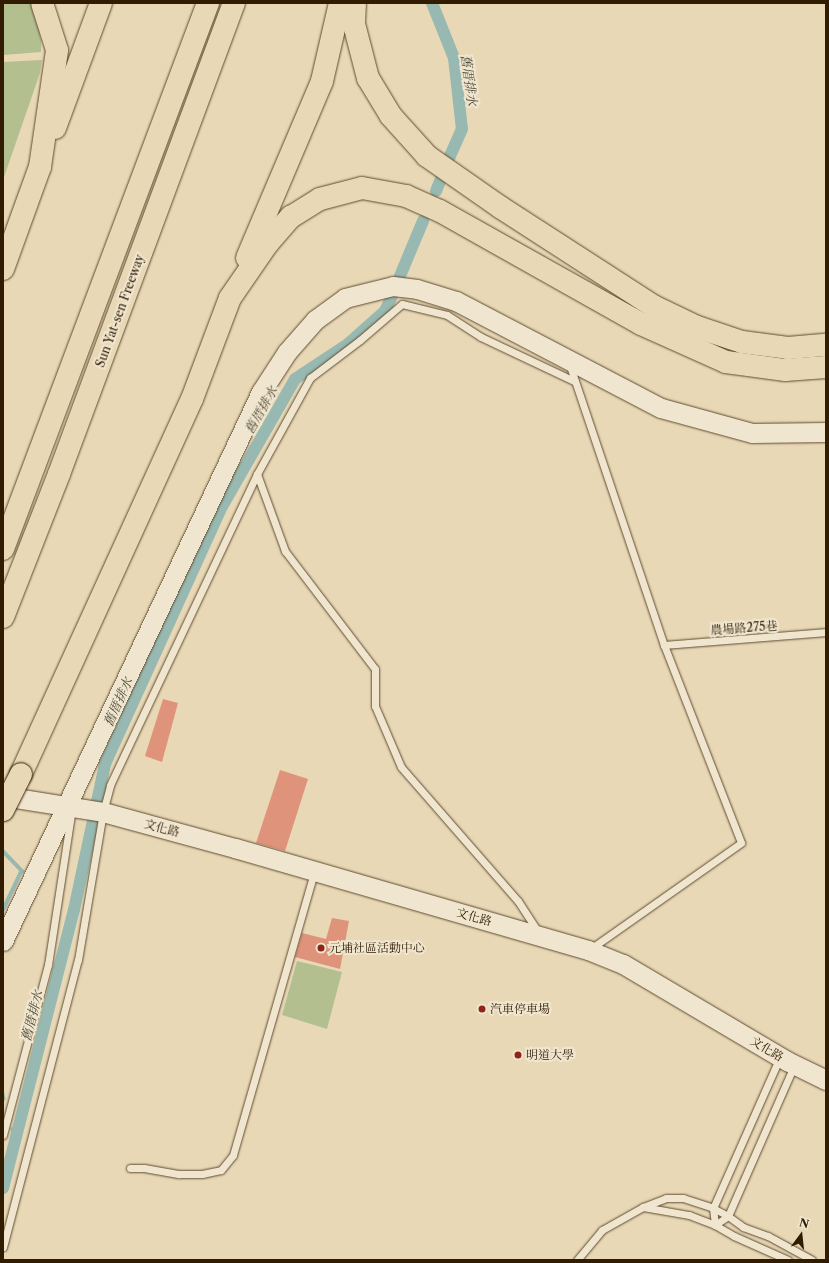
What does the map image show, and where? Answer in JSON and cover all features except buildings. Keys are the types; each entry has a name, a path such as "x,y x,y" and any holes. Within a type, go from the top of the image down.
{"highway":[{"path":"40,167 57,50 42,3"},
{"path":"3,269 101,3"},
{"path":"3,549 208,3"},
{"name":"Sun Yat-sen Freeway","path":"3,617 65,460 234,3"},
{"path":"3,810 21,774 192,399 230,298 322,80 340,3"},
{"path":"355,3 354,24 368,78 391,116 427,156 500,207 653,306 678,318 698,327 742,342 788,348 826,345"},
{"path":"230,298 268,243 291,217 320,199 362,188 406,196 440,211 642,324 726,362 785,370 826,367"}],"street":[{"path":"3,941 73,807 261,392 287,352 315,320 344,298 393,286 417,289 456,302 567,358 661,408 752,433 826,432"},
{"path":"3,796 73,807"},
{"name":"文化路","path":"73,807 100,812 315,871 588,950 623,964 787,1061 826,1080"}],"lane":[{"path":"3,1247 76,967 100,812 110,785 257,474 310,378 360,340 402,304 446,315 482,338 574,381"},
{"path":"567,358 664,645 741,842 588,950"},
{"path":"257,474 285,551 375,669 375,706 401,767 518,901 540,936"},
{"name":"農場路275巷","path":"664,645 826,632"},
{"path":"3,1135 48,965 73,807"},
{"path":"130,1168 144,1168 179,1174 202,1174 221,1170 233,1155 315,871"},
{"path":"714,1225 713,1208 787,1061"},
{"path":"714,1225 728,1216 787,1061"},
{"path":"577,1260 602,1230 643,1207 666,1198 683,1198 713,1208 728,1216 743,1227 768,1236 812,1260"},
{"path":"643,1207 689,1215 714,1225 734,1236 788,1260"}],"green space":[{"path":"3,3 34,3 41,41 41,52 3,55"},
{"path":"42,60 40,73 3,180 3,62"},
{"path":"297,961 342,972 327,1029 282,1015"}],"waterway":[{"name":"舊厝排水","path":"432,3 454,58 462,129 448,161"},
{"name":"舊厝排水","path":"436,191 442,176"},
{"name":"舊厝排水","path":"400,276 423,221"},
{"name":"舊厝排水","path":"3,1188 74,910 105,764 220,510 295,379 348,344 385,311 392,296"},
{"path":"3,851 22,871 3,911"},
{"path":"3,1094 4,1099"},
{"name":"舊厝排水","path":"13,1129 16,1141"}],"place":[{"name":"元埔社區活動中心","path":"321,948"},
{"name":"汽車停車場","path":"482,1009"},
{"name":"明道大學","path":"518,1055"}]}
